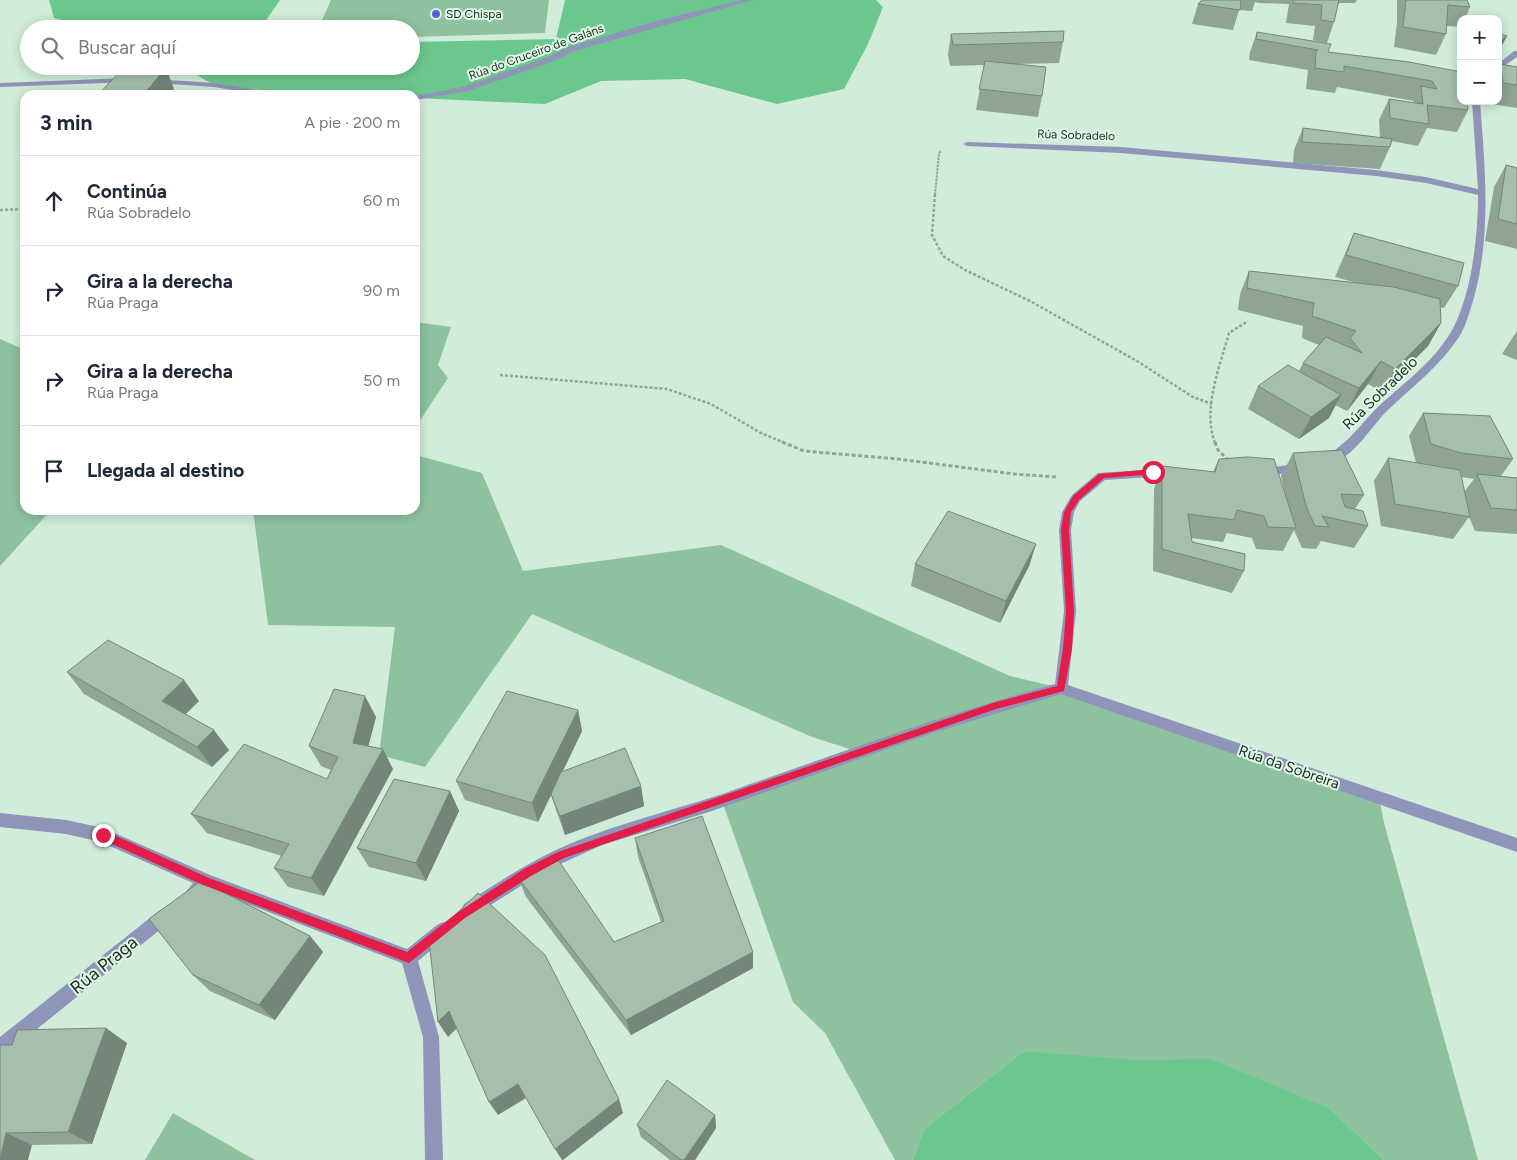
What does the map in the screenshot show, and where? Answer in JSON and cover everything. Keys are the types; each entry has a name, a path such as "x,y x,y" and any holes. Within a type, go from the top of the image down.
{"street":[{"name":"Rúa do Cruceiro de Galáns","path":"420,97 465,89 551,59 571,49 750,0"},
{"path":"1502,65 1517,53"},
{"path":"0,85 139,81 214,85 244,90"},
{"name":"Rúa Sobradelo","path":"1246,473 1264,473 1313,464 1340,456 1369,421 1440,356 1456,334 1471,294 1481,244 1484,206 1476,105"},
{"name":"Rúa Sobradelo","path":"967,144 1121,150 1376,173 1426,180 1482,193"},
{"path":"409,958 458,918 528,873 562,855 996,706 1061,688 1070,611 1065,530 1068,512 1076,498 1102,476 1153,472 1190,472"},
{"name":"Rúa da Sobreira","path":"1061,688 1517,845"},
{"path":"0,820 66,827 103,835 206,881 409,958"},
{"name":"Rúa Praga","path":"0,1048 206,881"},
{"path":"409,958 431,1038 434,1160"}],"path":[{"path":"967,144 949,145 938,153 932,235 943,256 965,270 1030,301 1137,361 1193,397 1212,404"},
{"path":"0,210 20,209"},
{"path":"1248,321 1229,333 1210,414 1214,443 1226,459 1264,473"},
{"path":"500,375 667,389 711,404 762,433 804,451 898,459 1014,474 1054,477 1102,476"}],"green space":[{"path":"49,0 280,0 266,20 62,20 54,18"},
{"name":"SD Chispa","path":"331,0 549,0 545,33 420,37 420,20 322,20"},
{"path":"565,0 876,0 883,7 868,44 844,89 777,104 685,79 601,81 545,104 420,98 420,90 242,89 214,85 197,75 420,75 420,42 556,39"},
{"path":"420,323 451,327 438,365 448,378 420,420"},
{"path":"0,339 20,348 20,515 46,515 0,566"},
{"path":"420,456 482,473 523,571 721,545 1010,676 1061,688 1379,798 1384,823 1478,1160 1384,1160 1330,1109 1114,1061 1024,1051 924,1129 913,1160 895,1160 825,1033 793,1002 722,801 859,752 812,737 532,614 425,767 379,755 395,627 268,625 254,515 420,515"},
{"path":"1024,1051 1132,1060 1211,1059 1330,1109 1384,1160 913,1160 924,1129"},
{"path":"173,1113 255,1160 145,1160"}],"building":[{"path":"1202,0 1241,0 1240,10 1198,4"},
{"path":"1293,0 1339,0 1334,22 1321,20 1322,5 1293,3"},
{"path":"1406,0 1467,0 1470,7 1448,5 1446,34 1403,27"},
{"path":"1064,31 1063,42 953,45 951,34"},
{"path":"1257,32 1331,44 1328,52 1409,62 1457,71 1457,105 1467,105 1468,110 1427,105 1429,124 1390,118 1389,99 1423,104 1421,86 1437,89 1432,81 1344,66 1344,72 1315,68 1316,51 1318,50 1256,39"},
{"path":"985,61 1046,67 1042,96 979,89"},
{"path":"1502,64 1517,67 1517,85 1503,83"},
{"path":"117,75 160,75 147,90 103,90"},
{"path":"1303,128 1392,139 1390,147 1302,142"},
{"path":"1506,165 1517,168 1517,224 1498,219"},
{"path":"1354,233 1464,263 1458,286 1346,255"},
{"path":"1249,271 1394,287 1440,299 1441,323 1395,369 1381,361 1359,388 1303,363 1326,337 1362,353 1350,338 1356,331 1312,316 1314,303 1247,288"},
{"path":"1288,365 1341,395 1311,417 1258,386"},
{"path":"1423,413 1490,416 1513,459 1461,453 1431,444"},
{"path":"1342,450 1364,495 1341,494 1345,507 1363,511 1368,526 1322,516 1329,527 1315,526 1306,506 1293,453"},
{"path":"1247,457 1274,459 1296,528 1268,527 1264,516 1237,510 1234,520 1188,514 1192,542 1245,554 1244,571 1162,549 1162,466 1215,472 1219,459"},
{"path":"1388,458 1460,470 1470,517 1395,504"},
{"path":"1477,474 1517,478 1517,510 1491,508"},
{"path":"948,511 1036,544 1006,601 915,564"},
{"path":"108,640 184,680 162,701 214,730 197,747 67,672"},
{"path":"334,689 365,696 353,743 383,749 311,878 274,868 289,844 191,814 244,744 327,779 338,757 309,746"},
{"path":"507,691 578,710 532,803 456,781"},
{"path":"625,748 641,786 560,816 551,794 561,772"},
{"path":"394,779 450,791 416,863 357,848"},
{"path":"702,816 753,952 626,1020 519,879 554,854 614,942 664,921 635,838"},
{"path":"201,881 310,936 259,1005 193,975 149,919"},
{"path":"478,893 545,955 619,1099 555,1149 518,1084 489,1102 449,1011 438,1022 429,940"},
{"path":"106,1028 68,1132 6,1133 0,1159 0,1045 12,1045 17,1030"},
{"path":"667,1080 715,1115 684,1160 681,1160 637,1125"}],"place":[{"name":"SD Chispa","path":"436,14"}],"route":[{"path":"103,835 206,881 409,958 461,915 528,873 562,855 996,706 1061,688 1070,611 1065,530 1068,512 1076,498 1102,476 1153,472"}]}
